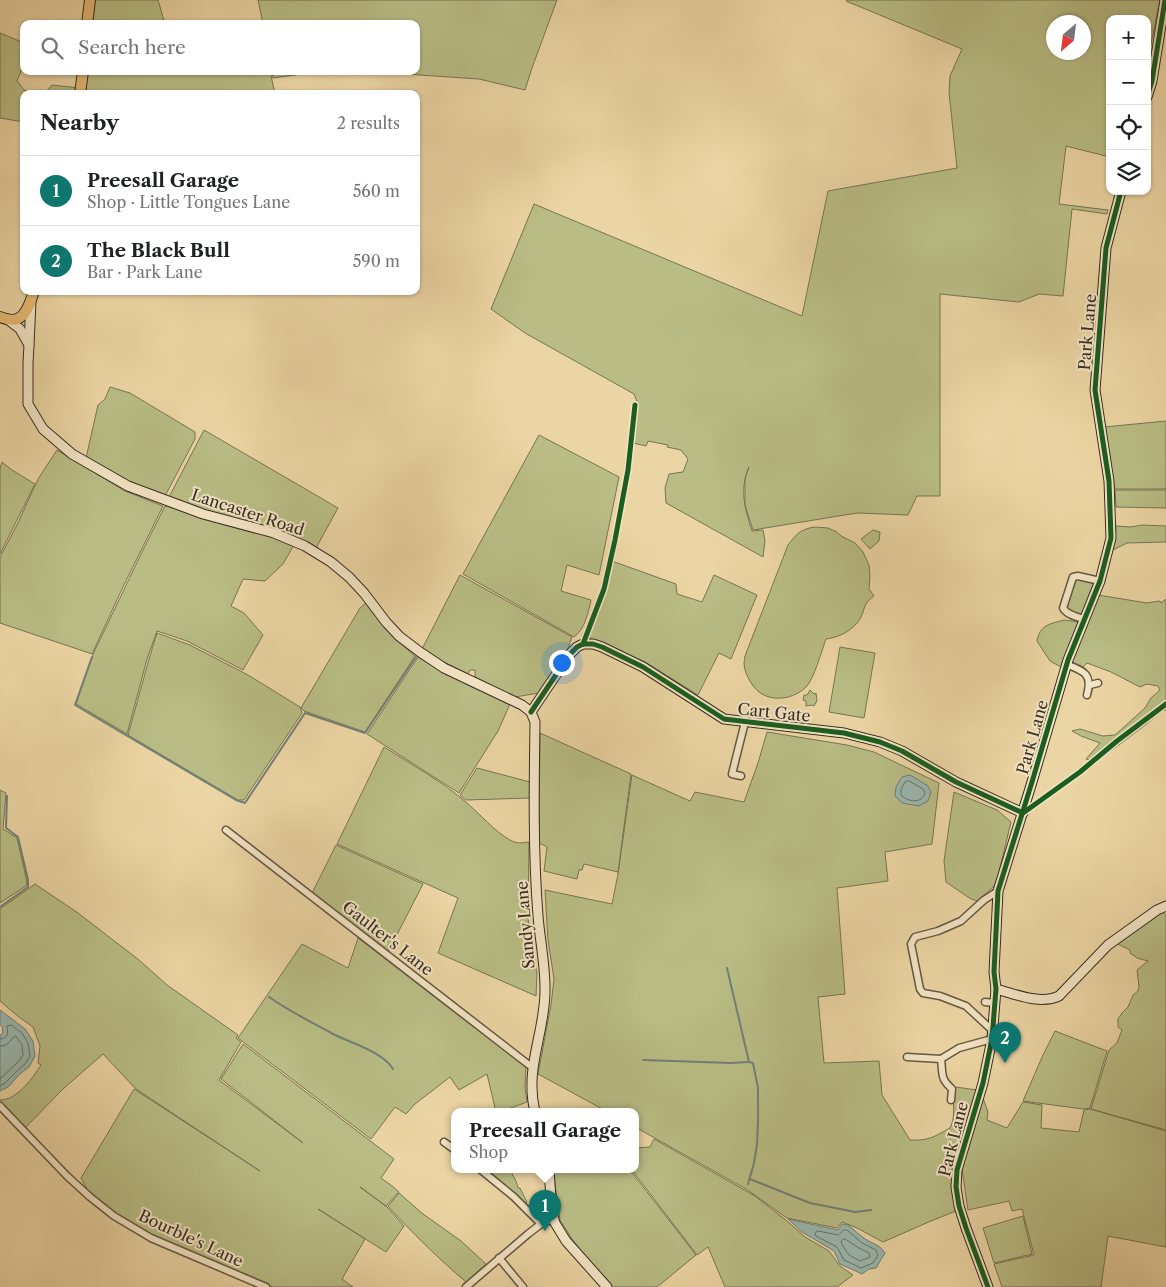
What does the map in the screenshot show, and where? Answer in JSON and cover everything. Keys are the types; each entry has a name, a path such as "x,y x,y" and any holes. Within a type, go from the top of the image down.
{"main road":[{"path":"88,20 90,0"},
{"path":"1151,84 1165,0"},
{"path":"80,90 82,75"},
{"name":"Park Lane","path":"988,1287 961,1212 957,1197 956,1181 958,1165 983,1083 992,1035 996,989 994,972 998,891 1066,664 1100,581 1111,538 1109,481 1095,390 1106,248 1120,195"},
{"path":"3,318 16,320 23,315 33,296"},
{"name":"Lancaster Road","path":"33,296 28,363 28,404 43,429 72,454 128,486 203,514 274,533 305,546 331,562 349,577 399,636 420,652 444,668 522,705 531,712"},
{"path":"3,318 20,330 29,345"},
{"name":"Cart Gate","path":"531,712 570,654 583,644 593,644 643,667 724,719 844,733 880,742 902,751 956,782 1022,813"},
{"name":"Sandy Lane","path":"531,712 535,722 535,841 538,916 545,990 534,1054 531,1089 534,1108"},
{"path":"996,989 1030,998 1059,996 1108,945 1157,910 1166,906"},
{"path":"548,1173 553,1219 566,1241 607,1287"}],"street":[{"path":"1084,619 1069,613 1063,608 1073,578 1078,576 1100,581"},
{"path":"1066,664 1083,672 1089,680 1090,685 1087,695"},
{"path":"1090,685 1098,683"},
{"path":"741,776 732,774 745,722"},
{"name":"Gaulter's Lane","path":"226,830 533,1068"},
{"path":"907,1057 941,1059 959,1048 992,1035 966,1006 940,996 922,993 910,944 914,937 938,931 961,921 984,900 998,891"},
{"path":"985,1002 995,1003"},
{"path":"941,1059 943,1078 952,1089 951,1100"},
{"name":"Bourble's Lane","path":"0,1106 67,1176 114,1216 151,1238 266,1287"},
{"path":"444,1142 451,1147"},
{"path":"485,1173 514,1197 541,1224"},
{"path":"466,1287 528,1234 541,1224 553,1219"},
{"path":"499,1258 523,1287"}],"green space":[{"path":"95,0 158,0 164,20 92,20"},
{"path":"258,0 557,0 525,90 479,79 419,75 420,20 262,20"},
{"path":"847,0 1160,0 1151,44 1151,15 1106,15 1106,156 1066,146 1059,204 1108,210 1107,214 1072,209 1063,296 1039,294 1019,302 940,294 940,496 917,496 908,515 857,513 753,530 745,505 752,531 763,530 765,541 763,557 666,503 665,488 669,474 683,472 688,459 681,450 667,447 668,445 648,441 646,446 629,442 638,404 634,394 525,333 491,309 534,204 802,316 828,191 957,168 949,92 950,76 962,49"},
{"path":"0,33 20,41 20,73 17,81 24,90 20,90 20,121 0,118"},
{"path":"87,75 271,75 274,90 85,90"},
{"path":"273,75 295,75 273,78"},
{"path":"52,85 79,88 79,90 48,90"},
{"path":"110,387 130,393 195,432 195,439 165,496 138,486 86,458 98,405 105,399"},
{"path":"1166,421 1166,489 1115,489 1104,427"},
{"path":"204,430 338,508 316,548 282,531 200,509 169,497"},
{"path":"539,435 619,477 599,575 567,565 561,591 591,600 583,625 574,637 463,574"},
{"path":"57,450 125,491 163,506 92,654 0,623 0,557 38,479"},
{"path":"2,462 35,484 0,554 0,468"},
{"path":"1115,490 1166,490 1166,508 1116,507"},
{"path":"165,506 260,532 294,545 283,564 265,581 243,579 231,606 244,613 263,635 243,670 187,641 157,631 147,659 127,734 76,704 94,652"},
{"path":"1142,525 1166,526 1166,542 1127,543 1113,550 1116,526 1130,527"},
{"path":"814,527 828,528 837,532 855,543 863,552 869,565 869,589 874,596 866,604 860,619 853,627 841,635 826,639 815,671 810,682 803,690 793,696 769,697 760,693 750,682 744,667 745,656 788,545 799,533"},
{"path":"873,530 880,532 879,541 870,549 861,539"},
{"path":"609,560 676,584 677,594 702,602 714,575 757,595 731,659 719,653 698,695 645,662 585,636"},
{"path":"460,575 572,637 567,651 539,693 515,697 475,677 475,670 470,670 468,674 422,649"},
{"path":"1076,579 1094,582 1081,615 1070,611 1066,607"},
{"path":"1098,595 1147,603 1160,601 1161,603 1166,599 1166,710 1161,711 1112,750 1093,761 1086,759 1100,743 1072,731 1080,729 1103,736 1115,735 1145,708 1151,698 1160,690 1158,686 1147,684 1140,687 1111,672 1087,663 1082,668 1078,667 1071,660"},
{"path":"366,603 395,639 415,656 365,732 304,711 301,708 360,608"},
{"path":"1064,620 1078,622 1061,667 1050,661 1037,641 1043,628"},
{"path":"157,633 190,645 248,675 300,707 302,713 244,800 238,800 128,735"},
{"path":"840,647 875,653 864,718 829,712"},
{"path":"418,657 448,675 510,704 498,731 459,793 367,734"},
{"path":"810,690 814,694 816,693 817,701 814,706 806,706 806,701 803,700 804,695 807,695"},
{"path":"767,732 847,745 874,752 939,783 932,844 885,852 888,881 837,888 845,994 818,997 824,1063 879,1061 882,1095 910,1140 931,1138 950,1128 953,1118 955,1087 977,1090 952,1179 956,1211 883,1242 842,1222 837,1228 787,1218 746,1189 639,1129 639,1108 601,1108 538,1074 554,979 548,940 545,890 612,904 632,775 690,801 695,792 744,802"},
{"path":"540,733 631,774 618,872 584,864 582,870 579,870 577,879 544,871 547,847 539,843"},
{"path":"384,747 447,788 467,803 493,828 510,840 522,843 529,842 528,919 537,974 536,996 438,953 458,898 337,844"},
{"path":"477,768 530,782 530,798 466,800 460,795"},
{"path":"0,790 6,793 3,829 17,838 27,882 26,886 0,903"},
{"path":"954,792 997,810 1011,822 996,884 978,901 971,899 946,882 944,861"},
{"path":"336,845 423,884 387,954 312,893"},
{"path":"35,884 78,913 139,960 167,985 238,1035 236,1038 241,1042 219,1080 303,1143 221,1079 243,1044 394,1159 381,1178 399,1192 386,1206 360,1187 387,1207 404,1226 386,1252 318,1209 365,1239 342,1279 353,1287 273,1287 157,1240 114,1213 89,1193 81,1178 134,1089 260,1171 136,1089 103,1054 63,1089 24,1129 0,1102 0,1100 18,1093 24,1088 41,1065 38,1063 40,1046 33,1027 0,1001 0,909"},
{"path":"1163,912 1166,915 1166,1130 1091,1109 1109,1050 1117,1043 1122,1030 1118,1027 1118,1019 1128,1007 1133,995 1138,991 1137,970 1148,961 1137,958 1130,953 1130,950 1116,943 1141,924"},
{"path":"358,938 526,1067 525,1088 527,1102 511,1108 495,1108 487,1074 459,1090 450,1077 415,1104 406,1114 395,1107 371,1139 238,1038 302,944 348,968"},
{"path":"1055,1031 1107,1051 1090,1108 1083,1109 1023,1101"},
{"path":"983,1098 988,1112 987,1120 1007,1128 1023,1102 1042,1105 1041,1128 1079,1132 1084,1110 1090,1109 1166,1131 1166,1247 1108,1236 1101,1287 1002,1287 994,1264 1034,1255 1022,1209 1012,1211 1009,1201 968,1210 962,1169"},
{"path":"654,1139 755,1196 805,1237 829,1251 840,1266 853,1275 837,1287 725,1287 708,1247 697,1255 634,1173 639,1173 639,1148 650,1147"},
{"path":"492,1173 512,1173 527,1202 526,1205"},
{"path":"553,1173 632,1173 696,1255 657,1287 612,1287 591,1264 560,1220"},
{"path":"399,1193 423,1214 461,1241 486,1264 466,1282 406,1226 388,1206"},
{"path":"1023,1216 1032,1254 994,1263 983,1228"}],"water":[{"path":"910,775 928,786 931,792 928,801 919,806 902,803 895,796 896,787 902,777"},
{"path":"0,1010 25,1029 33,1041 35,1056 29,1067 8,1087 0,1091 0,1035 3,1033 2,1026 0,1025"},
{"path":"788,1219 838,1230 842,1224 848,1225 865,1239 880,1247 885,1253 876,1268 869,1269 862,1274 840,1264 834,1251 802,1232"}],"waterway":[{"path":"92,657 75,705 236,800 245,803 305,713 365,733 416,657"},
{"path":"0,907 28,887 18,837 6,828 7,796"},
{"path":"727,968 749,1062 753,1063 758,1088 757,1144 748,1184"},
{"path":"269,997 333,1034 366,1048 382,1058 393,1069"},
{"path":"643,1060 749,1062"},
{"path":"750,1179 810,1203 855,1212 871,1210"}],"cycle path":[{"path":"1151,84 1165,0"},
{"path":"988,1287 959,1206 956,1187 957,1170 983,1083 992,1039 996,989 994,972 998,891 1068,660 1100,581 1111,538 1109,481 1095,390 1106,248 1120,195"},
{"path":"583,644 604,589 615,540 628,470 635,405"},
{"path":"531,712 570,654 583,644 593,644 643,667 724,719 844,733 880,742 902,751 956,782 1023,813 1080,772 1166,704"}],"place":[{"name":"The Black Bull","path":"1005,1063"},
{"name":"Preesall Garage","path":"545,1231"}]}
